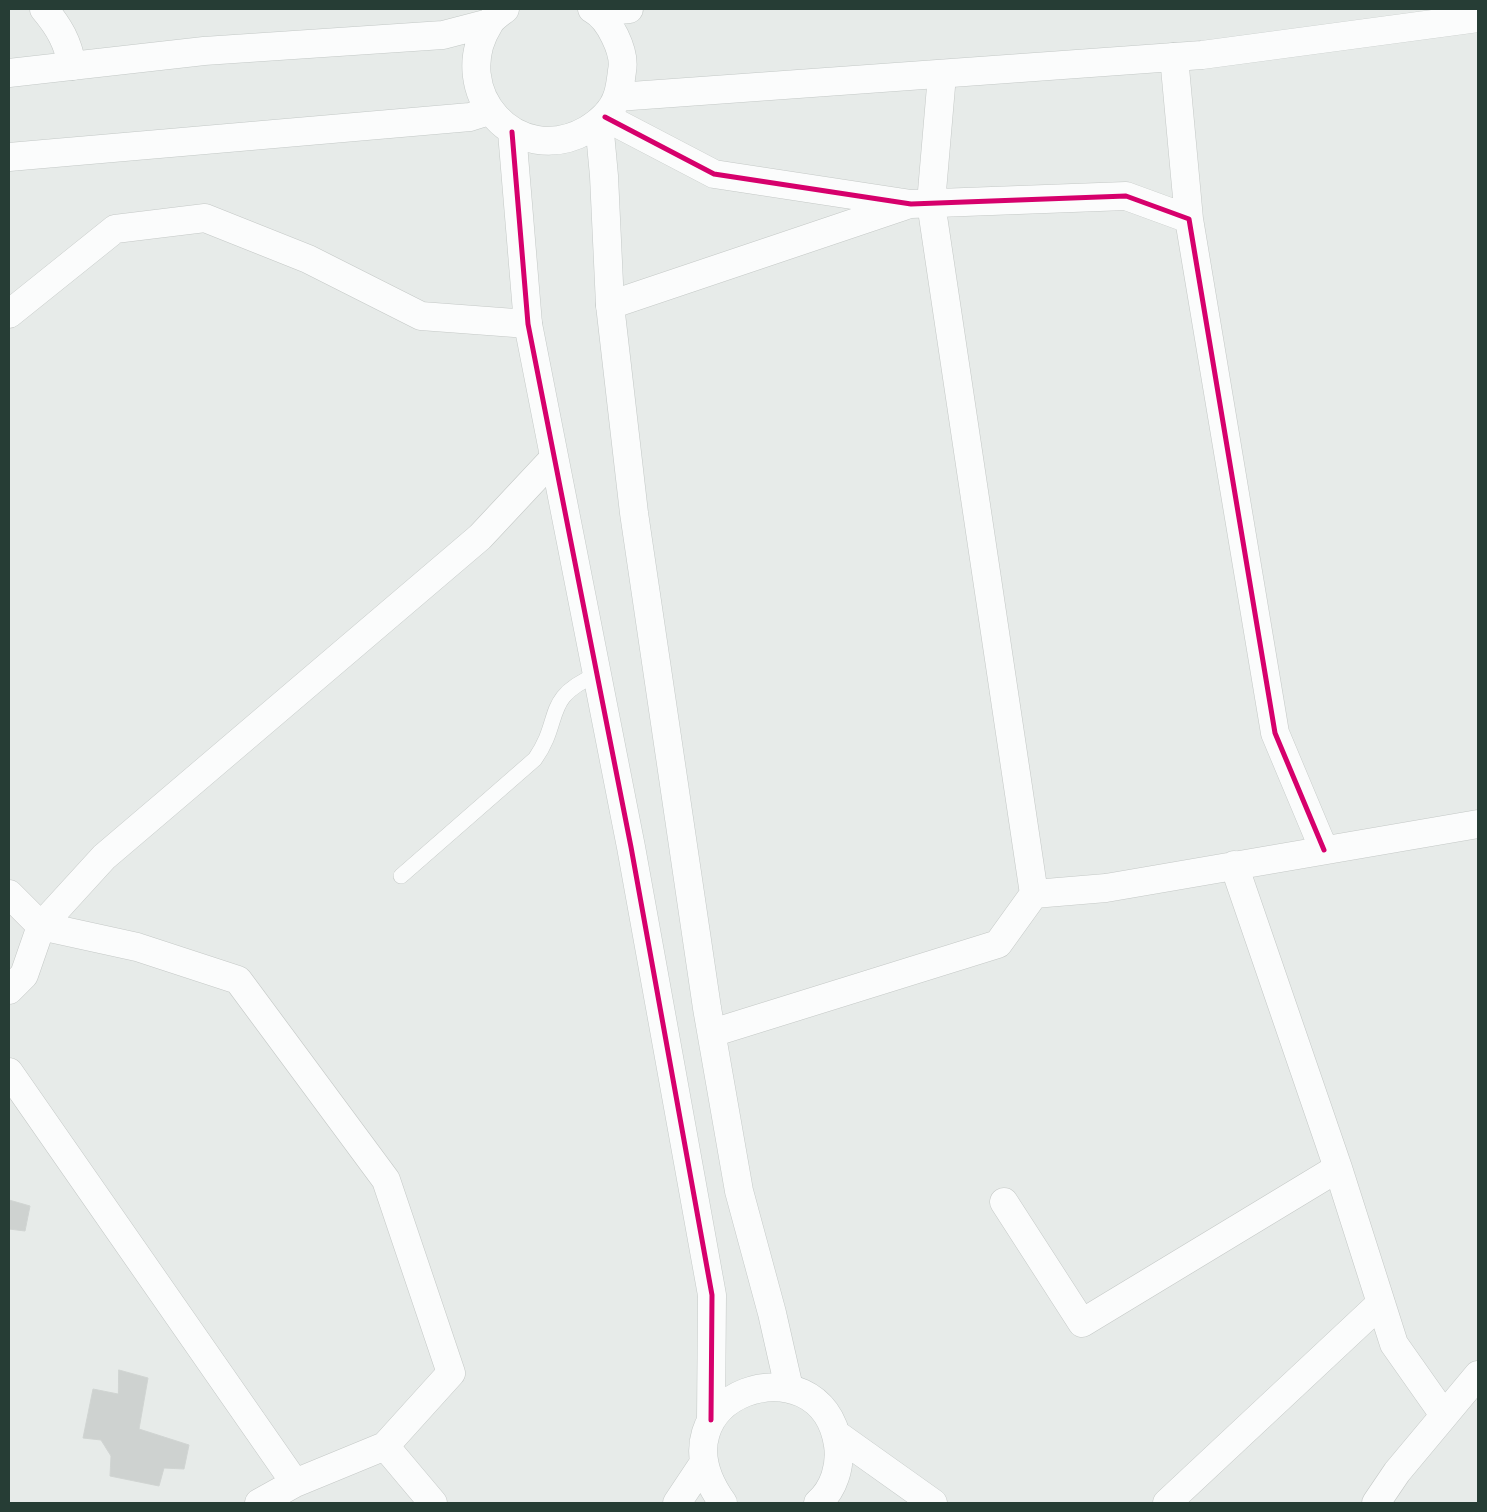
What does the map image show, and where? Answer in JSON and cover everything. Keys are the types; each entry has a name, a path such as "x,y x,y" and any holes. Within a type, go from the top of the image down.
{"street":[{"path":"44,9 60,28 68,46 72,66"},
{"path":"595,11 629,9"},
{"path":"595,11 616,37 623,67 607,112 610,305 634,514 712,1033 739,1191 772,1313 789,1388"},
{"path":"9,73 204,51 443,35 497,16"},
{"path":"497,16 477,51 476,82 489,111 512,132 542,142 572,138 607,112 942,75 1174,57 1478,18"},
{"path":"1174,57 1189,219 1242,525 1274,733 1324,850"},
{"path":"712,1033 998,944 1034,894 921,203 942,75"},
{"path":"9,157 470,117 489,111"},
{"path":"607,112 714,174 921,203 1126,196 1189,219"},
{"path":"512,132 528,324 553,459 631,847 712,1295 711,1420 704,1441 703,1464 710,1486 723,1503"},
{"path":"610,305 921,203"},
{"path":"9,314 115,229 205,218 308,259 421,316 528,324"},
{"path":"9,990 24,975 41,926 104,857 480,537 553,459"},
{"path":"1034,894 1106,888 1478,824"},
{"path":"1234,865 1338,1168 1394,1344 1444,1415"},
{"path":"9,894 41,926 137,947 238,980 386,1180 451,1373 385,1446 294,1483 260,1503"},
{"path":"9,1072 294,1483"},
{"path":"1004,1202 1082,1323 1338,1168"},
{"path":"1167,1503 1381,1303"},
{"path":"1376,1503 1396,1472 1478,1375"},
{"path":"711,1420 726,1403 745,1390 767,1386 789,1388 809,1398 826,1414 836,1434 840,1456 835,1478 824,1498 818,1503"},
{"path":"836,1434 933,1503"},
{"path":"385,1446 433,1503"},
{"path":"677,1503 703,1464"}],"lane":[{"path":"401,876 535,759 548,737 561,696 580,682 596,675"}],"building":[{"path":"9,1200 30,1206 25,1231 9,1229"},
{"path":"119,1370 148,1378 139,1429 189,1445 184,1469 164,1468 159,1486 110,1476 111,1456 101,1440 83,1438 93,1389 118,1394"}],"cycle path":[{"path":"605,117 714,174 911,204 1126,196 1189,219 1275,733 1324,850"},
{"path":"512,132 528,324 631,847 712,1295 711,1420"}]}
